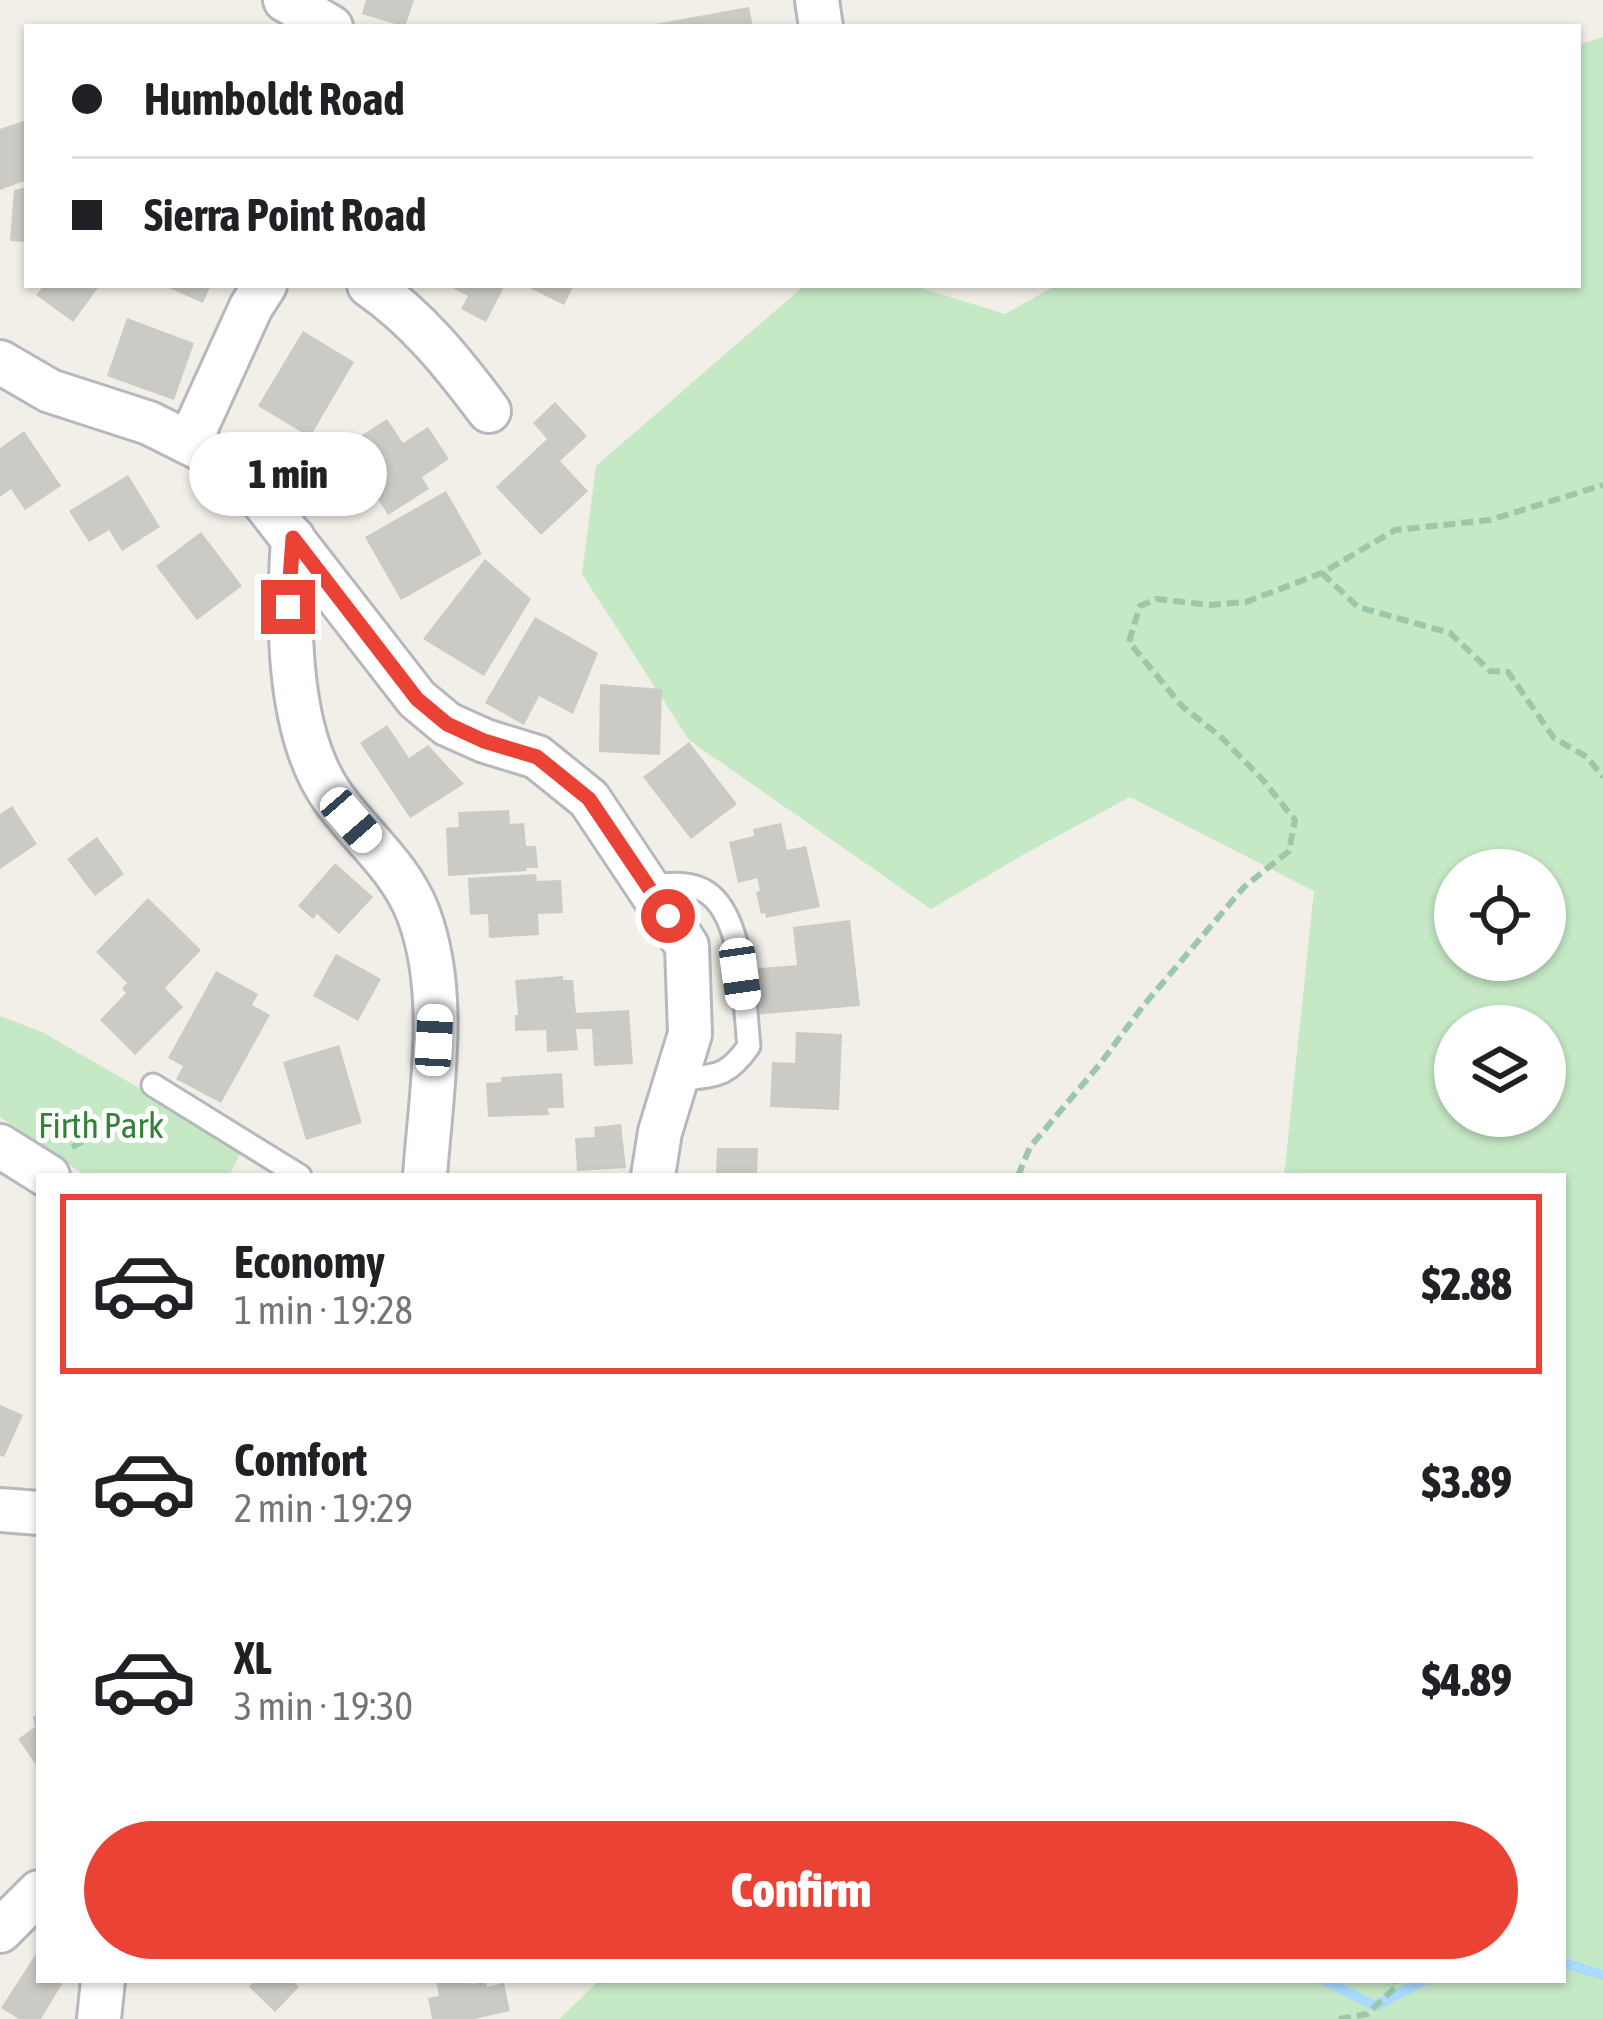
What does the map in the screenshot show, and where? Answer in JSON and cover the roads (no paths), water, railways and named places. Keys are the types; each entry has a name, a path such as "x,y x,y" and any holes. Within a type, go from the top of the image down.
{"street":[{"path":"285,0 327,24"},
{"path":"189,443 264,288"},
{"path":"373,288 412,319 489,411"},
{"path":"0,362 50,391 149,423 205,451 249,483 417,699 447,724 537,757 589,799 687,946 690,1034 660,1132 653,1173"},
{"path":"293,538 288,607 308,750 332,796 395,869 418,914 430,954 436,995 425,1173"},
{"path":"0,1146 43,1173"},
{"path":"0,1510 36,1513"},
{"path":"0,1930 36,1895"},
{"path":"99,2019 103,1983"}],"lane":[{"path":"648,886 700,888 719,902 736,937 749,1046 734,1069 676,1080"},
{"path":"153,1085 295,1173"}],"waterway":[{"path":"1566,1964 1603,1975"},
{"path":"1330,1983 1375,2006 1419,1983"}],"park label":[{"name":"Firth Park","path":"101,1125"}]}
